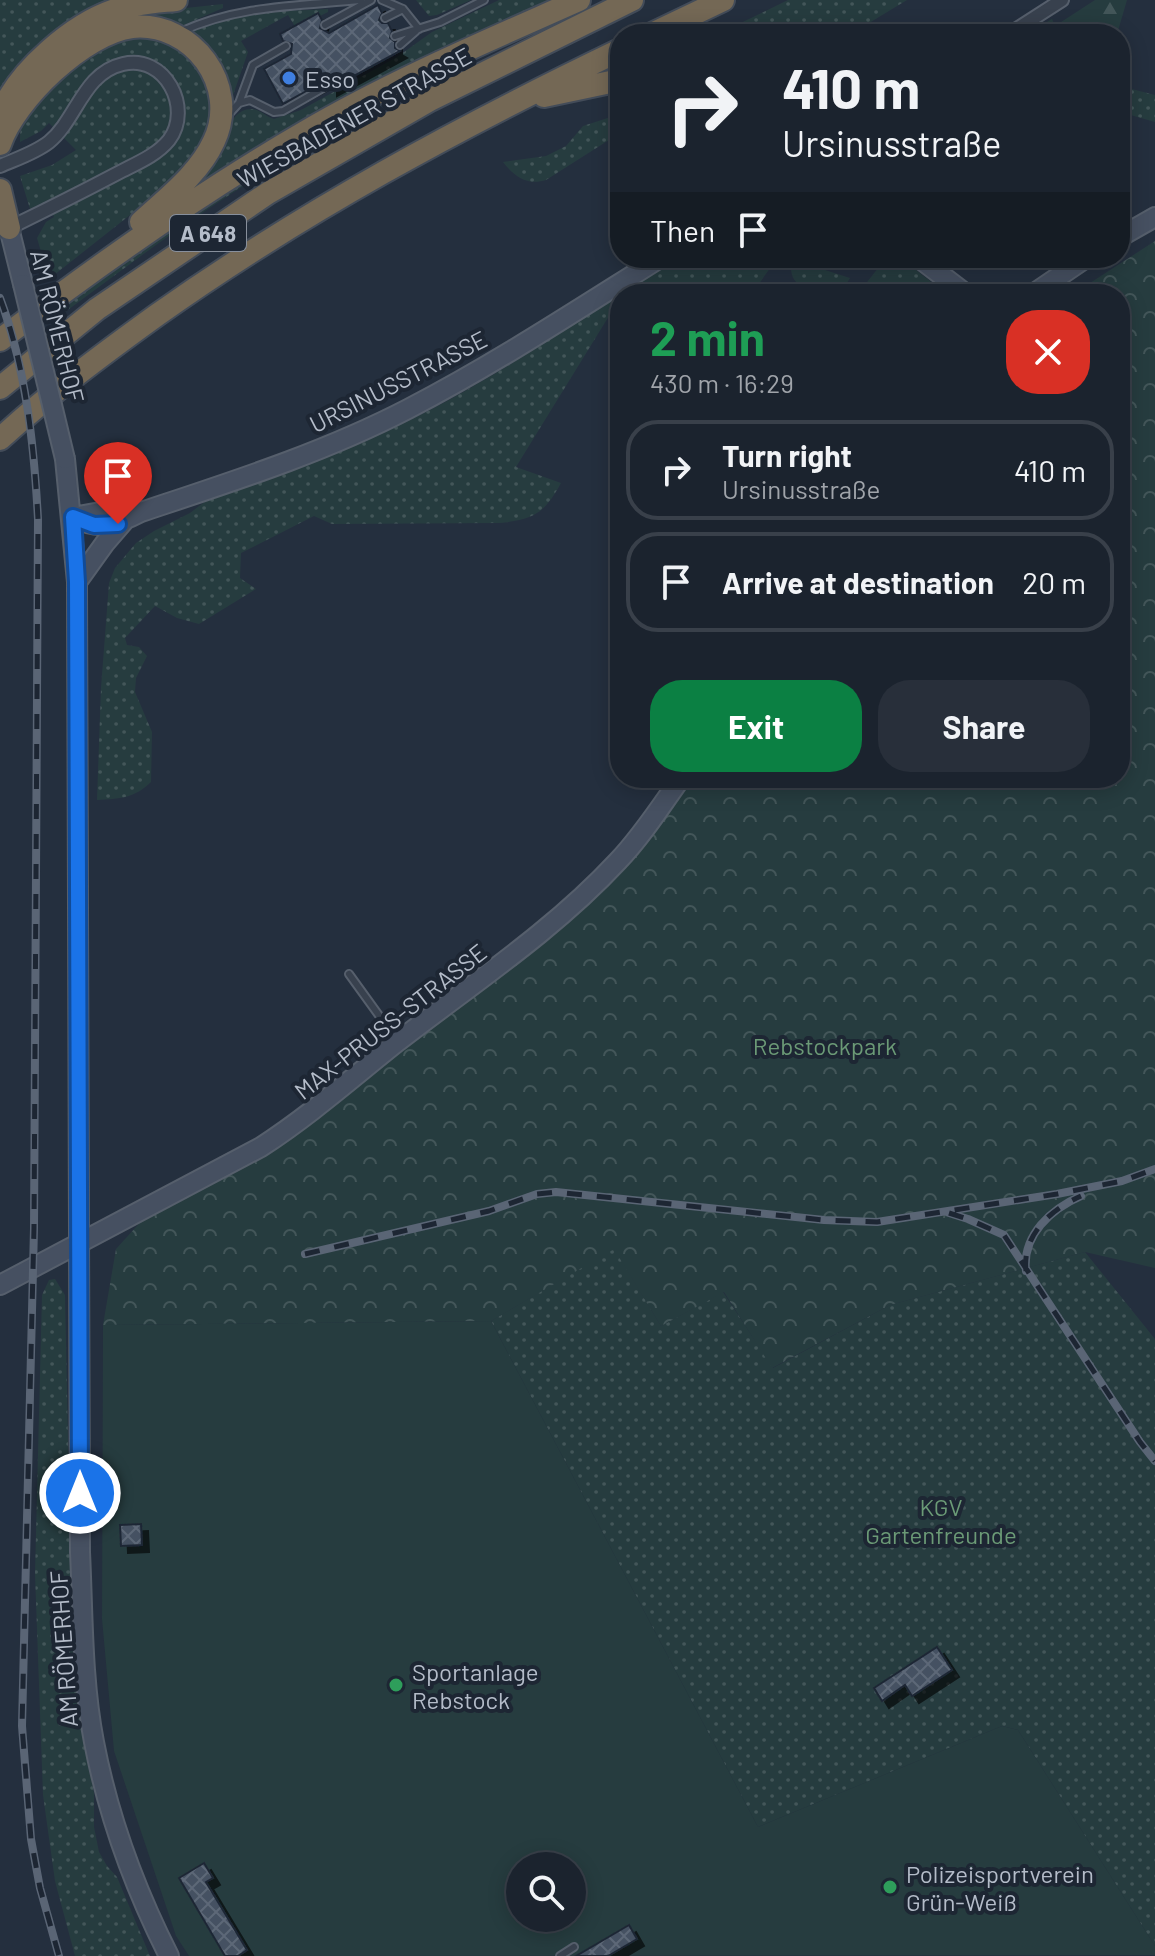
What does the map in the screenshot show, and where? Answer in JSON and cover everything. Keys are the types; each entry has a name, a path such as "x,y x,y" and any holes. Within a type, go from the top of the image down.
{"highway":[{"path":"0,117 9,97 27,73 81,27 117,9 176,0"},
{"path":"0,340 82,277 211,188 308,130 402,81 579,0"},
{"name":"WIESBADENER STRASSE","path":"0,388 97,309 268,193 430,100 632,0"},
{"path":"673,24 723,0"},
{"path":"0,144 21,103 90,44 111,33 133,27 173,35 192,45 210,68 220,89 223,108 215,139 197,168 82,277"},
{"name":"A 648","path":"0,439 96,358 204,282 321,206 507,104 610,55"},
{"path":"507,104 610,82"},
{"path":"0,193 9,228"}],"main road":[{"path":"1130,231 1155,217"},
{"name":"AM RÖMERHOF","path":"9,228 65,459 77,582 80,1552 87,1680 93,1739 105,1793 153,1924 169,1956"},
{"name":"URSINUSSTRASSE","path":"618,284 644,268"},
{"path":"932,268 953,284"},
{"path":"1048,284 1071,268"},
{"name":"URSINUSSTRASSE","path":"73,517 111,510 132,516 326,447 406,410 479,371 610,289"},
{"path":"77,582 95,555 132,516"},
{"name":"MAX-PRUSS-STRASSE","path":"0,1285 261,1147 296,1123 513,956 619,860 673,788"}],"street":[{"path":"1025,24 1062,0"},
{"path":"0,166 50,141 87,90 110,68 138,63 153,69 173,88 180,118 161,149 9,228"}],"lane":[{"path":"173,35 209,19 241,11 361,0"},
{"path":"325,25 371,0"},
{"path":"382,0 403,9 419,29"},
{"path":"395,36 440,22 484,0"},
{"path":"385,18 403,9"},
{"path":"400,45 419,29"},
{"path":"221,122 239,103 253,65 286,46"},
{"path":"312,82 318,92"},
{"path":"239,103 250,100 274,112 283,111 325,87"},
{"path":"349,974 398,1042"},
{"path":"560,1956 574,1947"}],"green space":[{"path":"0,0 119,0 39,50 0,91"},
{"path":"416,0 471,0 429,16"},
{"path":"499,0 551,0 362,90 272,140 182,196 217,158 232,121 243,111 254,109 274,119 301,110 397,57 432,32"},
{"path":"788,0 907,0 867,24 739,24"},
{"path":"1095,0 1127,0 1120,24 1058,24"},
{"path":"223,4 223,8 184,25 118,23 130,14"},
{"path":"328,9 328,12 296,28 288,15 241,41 248,52 230,104 190,34 239,15"},
{"path":"124,37 159,37 199,62 214,102 204,145 163,189 49,279 37,238 46,222 54,217 47,202 30,209 20,176 52,165 76,150 49,123 20,142 22,123 38,98 51,86 82,62"},
{"path":"436,76 319,140 233,193 57,318 56,312 175,224 329,129"},
{"path":"1130,89 1155,95 1155,122 1130,115"},
{"path":"610,117 610,139 546,180 533,182 522,178 503,162 546,156 566,146 583,126"},
{"name":"Rebstockpark","path":"1155,241 1155,1268 1085,1252 890,1305 772,1368 724,1292 661,1326 614,1249 491,1321 103,1325 116,1249 146,1216 289,1139 367,1072 529,955 623,869 684,788 1130,788 1130,284 1088,284 1113,268 1130,268 1130,257"},
{"path":"662,268 770,268 759,284 638,284"},
{"path":"819,268 850,278 846,284 798,284 791,269"},
{"path":"878,268 914,268 934,284 866,284"},
{"path":"610,301 610,316 516,467 561,483 543,508 530,517 500,523 332,524 314,516 241,553 240,578 256,589 199,624 177,618 155,606 125,638 127,645 139,647 147,656 136,678 135,692 152,732 151,782 126,797 97,800 109,583 115,568 136,543 207,500 396,427 497,372"},
{"name":"KGV Gartenfreunde","path":"614,1248 661,1326 723,1292 773,1368 890,1305 1085,1252 1155,1339 1155,1946 1018,1730 1002,1726 758,1827 491,1321"},
{"path":"55,1279 65,1295 72,1630 84,1740 94,1793 94,1827 99,1852 117,1877 150,1956 75,1956 55,1881 43,1795 35,1574 42,1295 49,1280"},
{"name":"Sportanlage Rebstock","path":"491,1321 758,1827 1002,1726 1018,1730 1155,1946 1155,1955 189,1956 176,1936 114,1751 102,1619 103,1325"}],"building":[{"path":"378,5 382,13 379,20 388,23 392,31 390,38 400,51 330,89 330,83 323,82 283,104 264,69 291,54 292,44 283,41 280,34 318,13 322,20 320,28 329,33"},
{"path":"141,1524 142,1545 121,1546 120,1525"},
{"path":"937,1647 952,1670 912,1696 905,1685 882,1701 874,1688"},
{"path":"204,1863 213,1878 206,1882 247,1950 238,1956 225,1956 179,1878"},
{"path":"629,1925 637,1939 608,1956 576,1956"}],"railway":[{"path":"0,298 16,352 27,407 38,519 34,1228 22,1726 31,1839 40,1888 59,1956"},
{"path":"305,1254 489,1211 537,1194 556,1192 824,1220 877,1222 1057,1194 1122,1181 1155,1169"},
{"path":"1026,1271 1029,1246 1041,1225 1059,1208 1081,1196"},
{"path":"949,1213 1004,1235 1155,1461"}],"place":[{"name":"Esso","path":"289,78"},
{"name":"Sportanlage Rebstock","path":"396,1685"},
{"name":"Polizeisportverein Grün-Weiß","path":"890,1887"}],"route":[{"path":"80,1493 77,582 73,517 94,525 118,524"}]}
